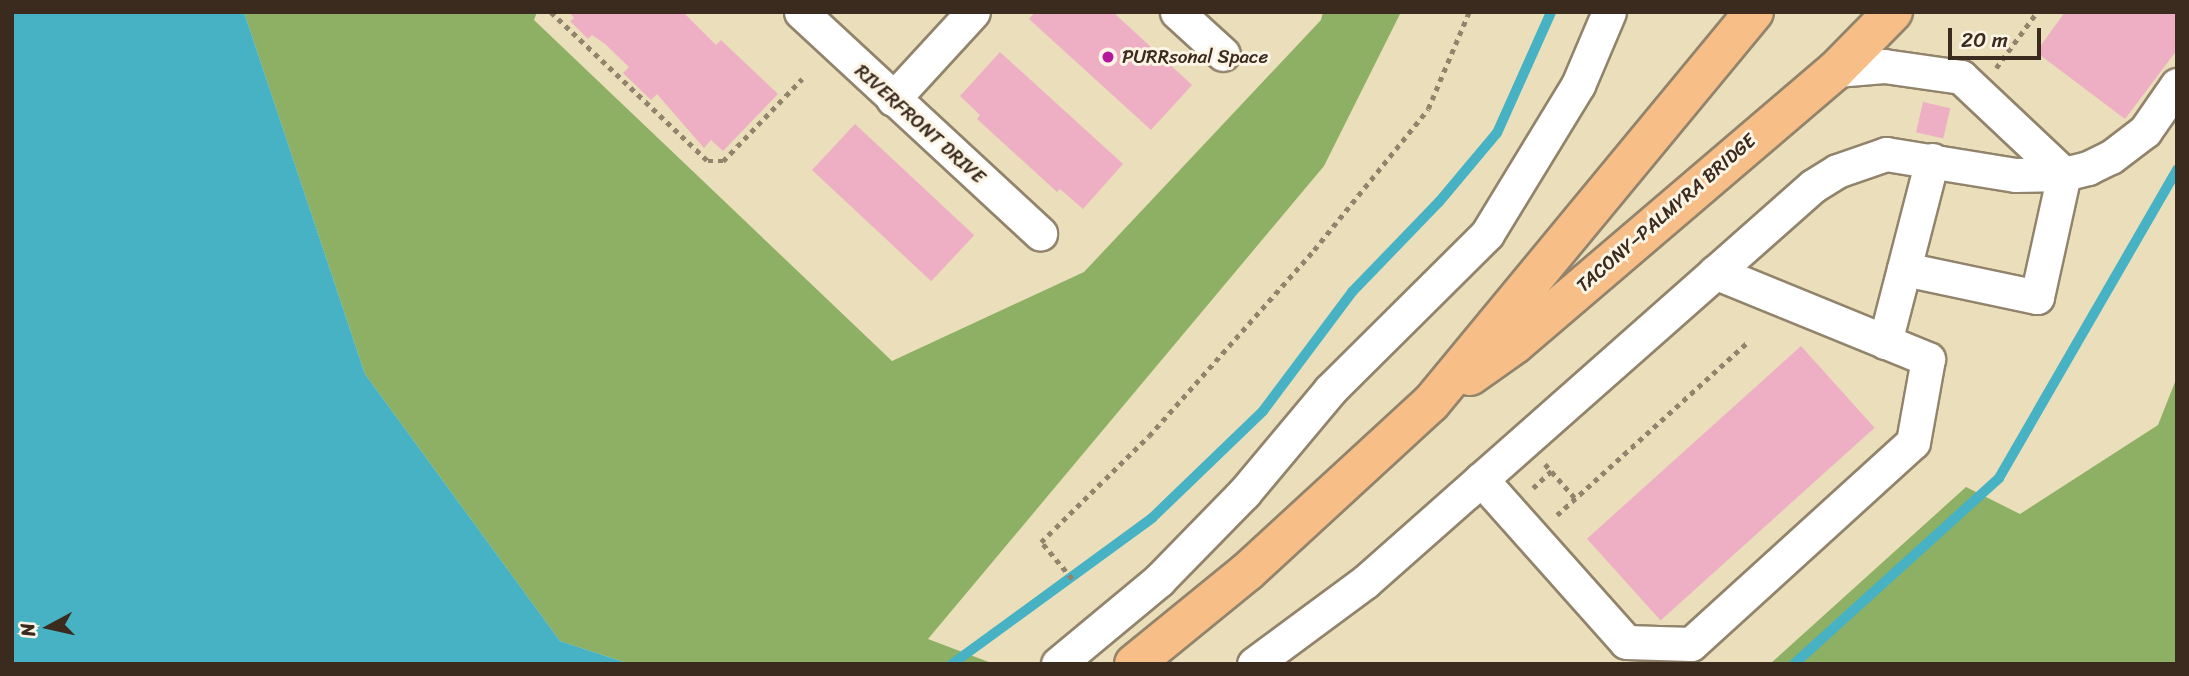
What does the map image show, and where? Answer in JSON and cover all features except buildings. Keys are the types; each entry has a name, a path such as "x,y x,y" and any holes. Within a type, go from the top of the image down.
{"highway":[{"name":"TACONY–PALMYRA BRIDGE","path":"1133,664 1258,563 1431,403 1754,12"},
{"name":"TACONY–PALMYRA BRIDGE","path":"1431,403 1515,344 1836,70 1893,12"}],"street":[{"name":"RIVERFRONT DRIVE","path":"801,12 1040,233"},
{"path":"893,99 973,12"},
{"path":"1177,12 1223,54"},
{"path":"1058,664 1117,619 1168,571 1244,493 1330,390 1487,234 1578,85 1609,12"},
{"path":"1836,70 1884,66 1961,77 2064,174"},
{"path":"1254,664 1365,582 1813,186 1837,171 1886,154 1932,160 1992,173 2064,174 2088,168 2129,146 2145,131 2177,85"},
{"path":"1885,342 1932,160"},
{"path":"1904,269 2036,297 2064,174"},
{"path":"1481,479 1626,642 1691,644 1913,442 1928,359 1715,272"}],"path":[{"path":"551,12 708,161 723,162 802,79"},
{"path":"1072,579 1041,542 1149,436 1314,250 1428,109 1469,12"},
{"path":"1981,97 1997,66 2037,12"},
{"path":"1553,518 1748,342"},
{"path":"1537,456 1575,498"},
{"path":"1527,494 1551,471"}],"green space":[{"path":"244,12 537,12 534,20 892,361 1084,272 1321,20 1323,12 1401,12 1324,166 928,639 994,664 630,664 560,641 365,374"},
{"path":"2177,377 2177,664 1770,664 1966,487 2020,514 2158,425"}],"water":[{"path":"12,12 244,12 365,374 560,641 630,664 12,664"}],"waterway":[{"path":"952,664 1152,518 1263,411 1352,292 1439,202 1497,133 1551,12"},
{"path":"1794,664 1999,478 2177,170"}],"place":[{"name":"PURRsonal Space","path":"1108,57"}]}
